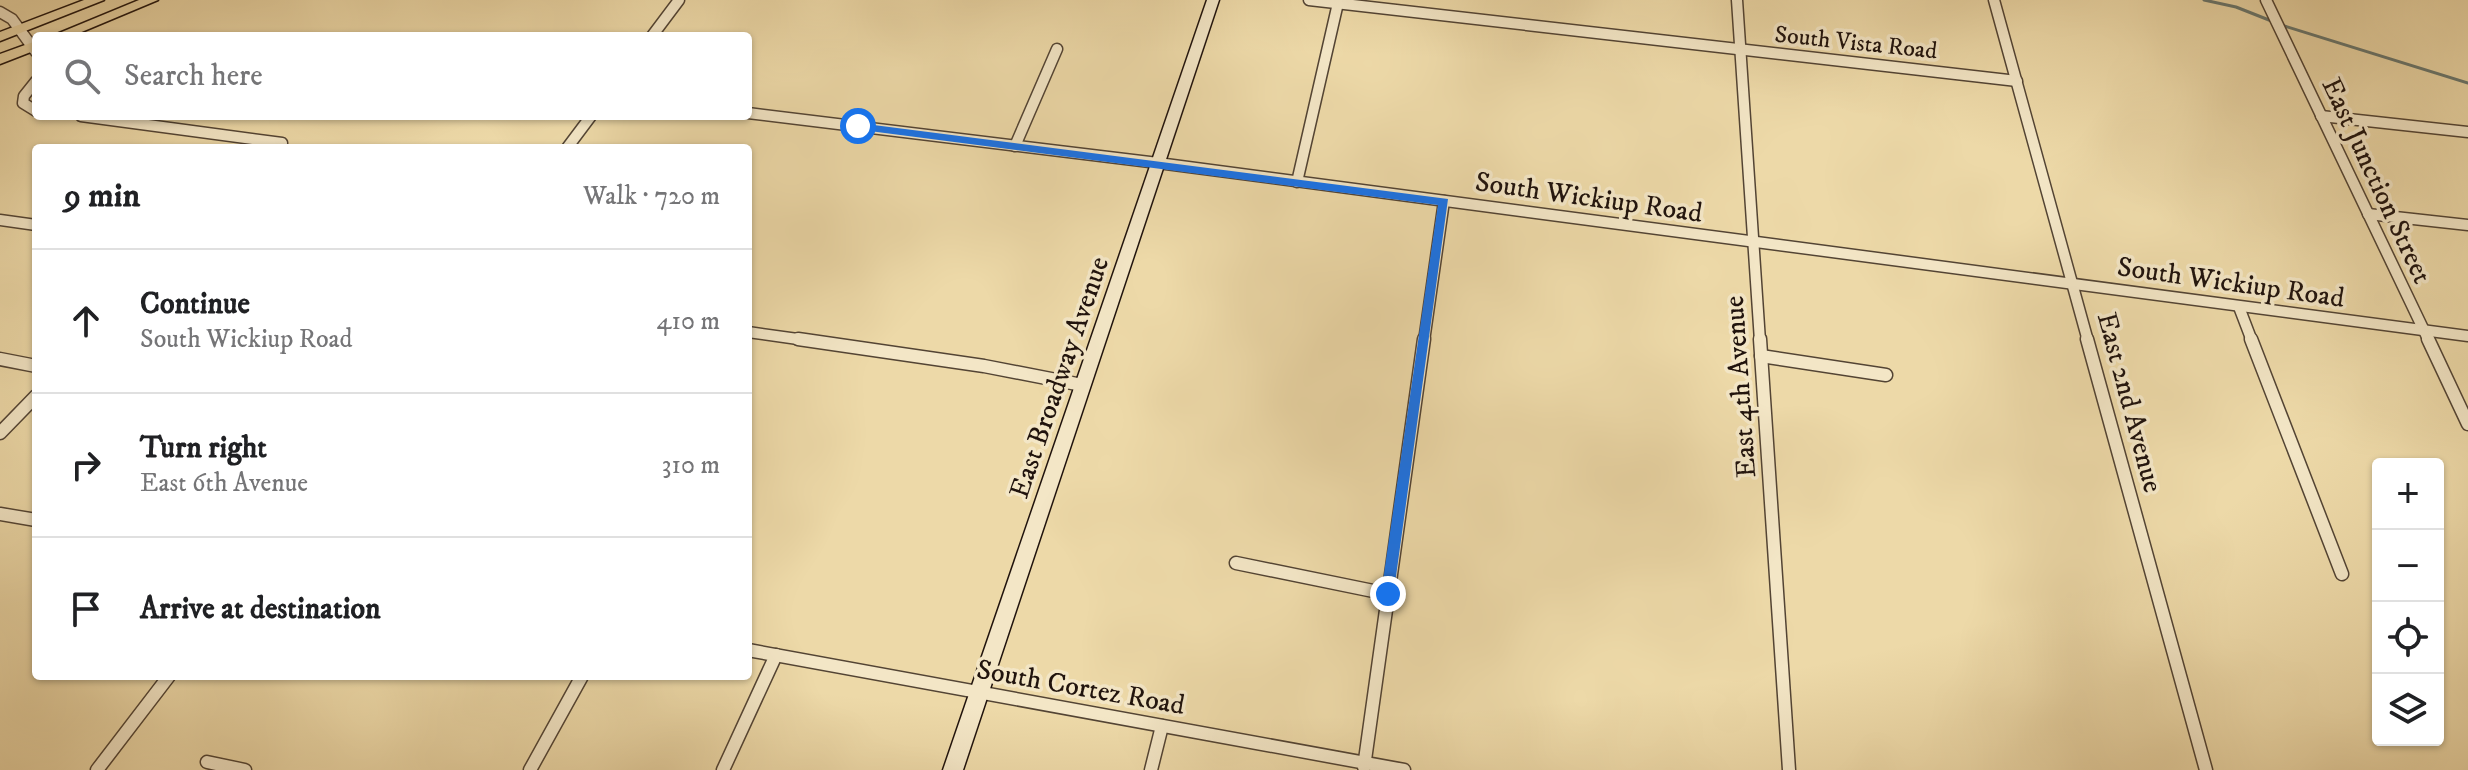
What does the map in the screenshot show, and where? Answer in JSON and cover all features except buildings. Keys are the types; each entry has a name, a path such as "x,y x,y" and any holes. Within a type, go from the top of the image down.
{"main road":[{"path":"0,37 97,0"},
{"path":"69,32 151,0"},
{"name":"East Broadway Avenue","path":"953,770 1213,0"},
{"path":"0,59 32,49"}],"street":[{"path":"655,32 679,0"},
{"name":"South Vista Road","path":"1309,0 2017,81"},
{"name":"East 4th Avenue","path":"1737,0 1789,770"},
{"name":"East 2nd Avenue","path":"1994,0 2075,285 2206,770"},
{"name":"East Junction Street","path":"2266,0 2468,424"},
{"path":"1297,182 1338,3"},
{"path":"0,12 14,18 32,45"},
{"path":"1015,146 1057,49"},
{"path":"32,86 23,103 32,109"},
{"name":"South Wickiup Road","path":"752,113 1158,163 2468,336"},
{"path":"2321,116 2468,132"},
{"path":"108,120 272,144"},
{"path":"570,144 588,120"},
{"path":"1364,766 1444,201"},
{"path":"2368,214 2468,225"},
{"path":"0,220 32,224"},
{"path":"2239,307 2342,574"},
{"path":"752,333 984,366 1082,385"},
{"path":"1761,356 1886,375"},
{"path":"0,359 32,365"},
{"path":"0,433 32,400"},
{"path":"0,514 32,519"},
{"path":"1236,563 1388,594"},
{"name":"South Cortez Road","path":"752,651 1364,766 1404,770"},
{"path":"723,770 776,655"},
{"path":"97,770 166,680"},
{"path":"530,770 580,680"},
{"path":"1151,770 1162,726"},
{"path":"207,762 245,770"}],"waterway":[{"path":"2204,0 2236,7 2274,22"},
{"path":"2281,25 2468,83"}],"route":[{"path":"858,126 1444,201 1388,594"}]}
